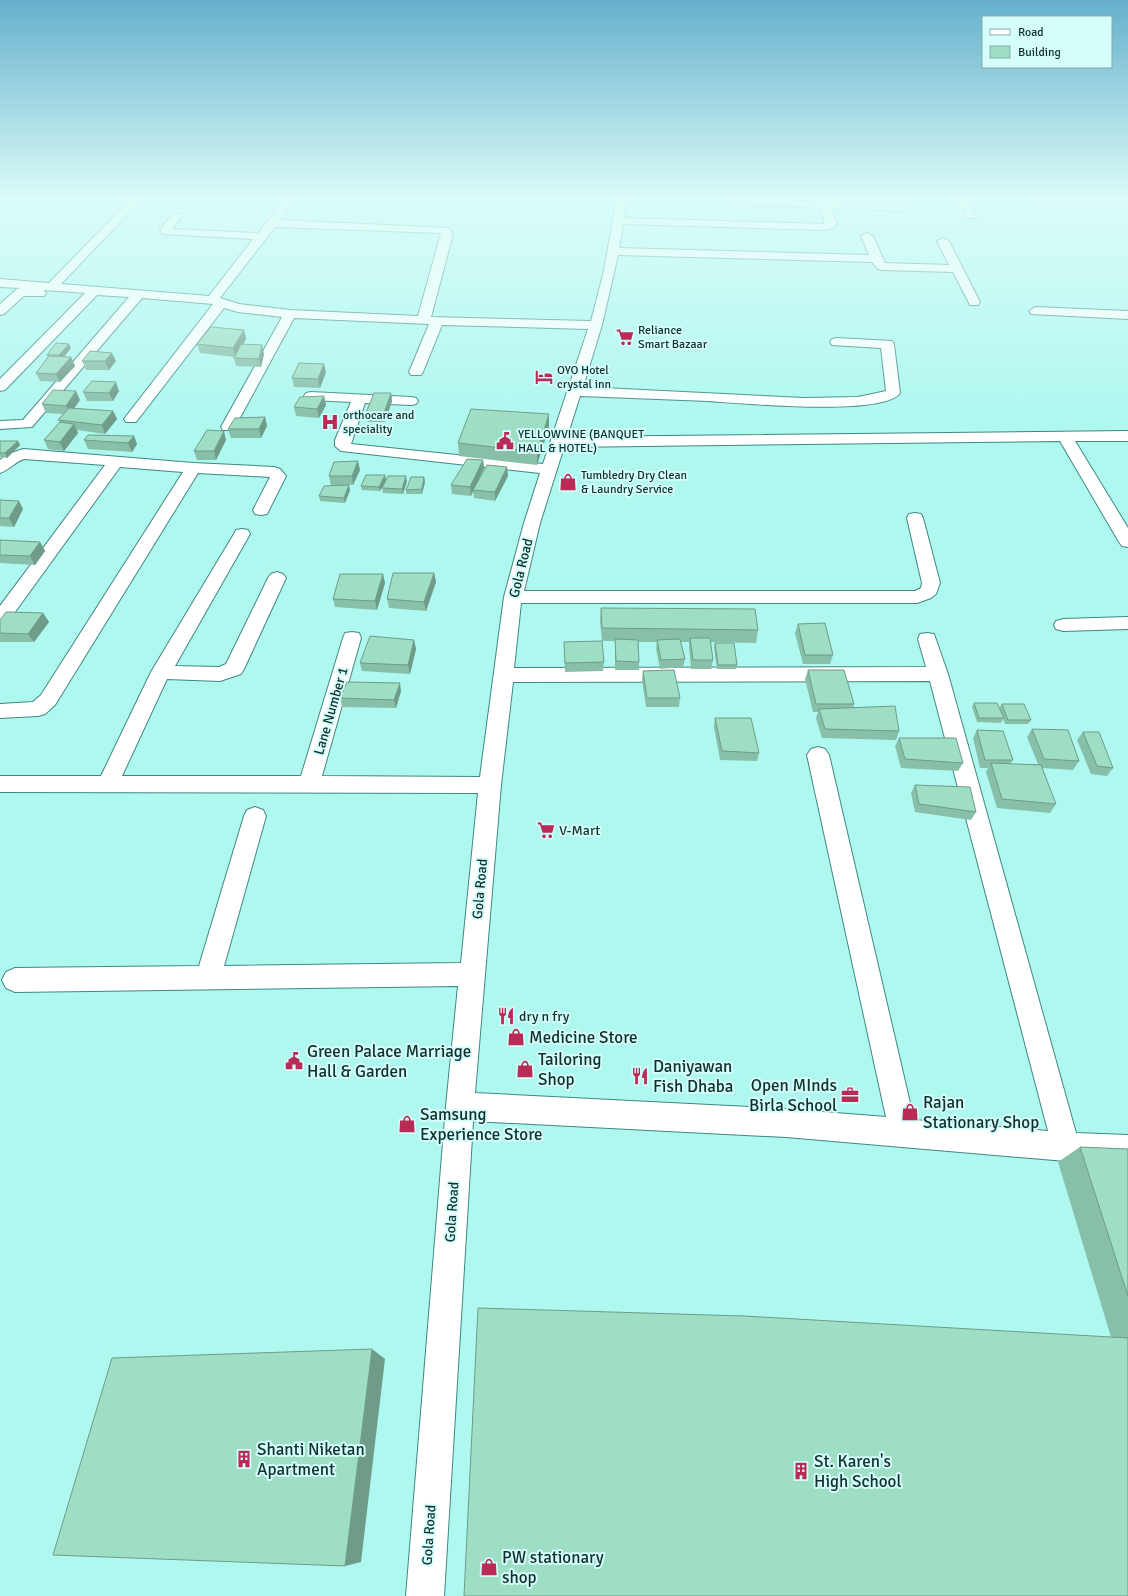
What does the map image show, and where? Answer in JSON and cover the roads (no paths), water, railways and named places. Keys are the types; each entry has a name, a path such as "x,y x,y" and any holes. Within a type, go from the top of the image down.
{"street":[{"path":"52,287 66,272"},
{"path":"131,419 217,302 236,272"},
{"path":"416,372 430,321 439,272"},
{"name":"Gola Road","path":"425,1596 460,1106 490,785 513,597 532,523 596,325 609,272"},
{"path":"959,272 974,302"},
{"path":"0,283 52,287 90,294"},
{"path":"0,291 138,295 217,302 238,308 290,314 430,321 596,325"},
{"path":"0,311 21,292"},
{"path":"0,387 90,294"},
{"path":"0,424 27,424 138,295"},
{"path":"1035,311 1128,315"},
{"path":"228,427 290,314"},
{"path":"574,391 756,400 834,402 865,400 893,393 894,391 887,344 837,342"},
{"path":"311,396 411,401"},
{"path":"360,398 343,440 343,446 346,448 550,469"},
{"path":"558,442 696,442 988,435 1128,436"},
{"path":"1065,436 1128,542"},
{"path":"0,468 11,458 23,454 193,468 274,472 278,476 261,510"},
{"path":"0,619 116,462"},
{"path":"0,711 38,709 48,700 193,468"},
{"path":"513,597 917,597 930,590 931,583 915,518"},
{"path":"107,785 162,672 242,534"},
{"path":"162,672 220,674 234,669 278,578"},
{"path":"1063,625 1128,623"},
{"name":"Lane Number 1","path":"309,784 352,638"},
{"path":"927,639 938,674 1066,1147"},
{"path":"504,675 938,674"},
{"path":"338,686 360,687"},
{"path":"818,755 903,1132"},
{"path":"0,784 490,785"},
{"path":"208,977 255,816"},
{"path":"15,980 472,974"},
{"path":"460,1106 786,1123 1066,1147 1128,1149"}],"place":[{"name":"Reliance Smart Bazaar","path":"625,337"},
{"name":"OYO Hotel crystal inn","path":"544,377"},
{"name":"orthocare and speciality","path":"330,422"},
{"name":"YELLOWVINE (BANQUET HALL & HOTEL)","path":"505,441"},
{"name":"Tumbledry Dry Clean & Laundry Service","path":"568,482"},
{"name":"V-Mart","path":"546,830"},
{"name":"dry n fry","path":"506,1016"},
{"name":"Medicine Store","path":"516,1037"},
{"name":"Green Palace Marriage Hall & Garden","path":"294,1061"},
{"name":"Tailoring Shop","path":"525,1069"},
{"name":"Daniyawan Fish Dhaba","path":"640,1076"},
{"name":"Open MInds Birla School","path":"850,1095"},
{"name":"Rajan Stationary Shop","path":"910,1112"},
{"name":"Samsung Experience Store","path":"407,1124"},
{"name":"Shanti Niketan Apartment","path":"244,1459"},
{"name":"St. Karen's High School","path":"801,1471"},
{"name":"PW stationary shop","path":"489,1567"}]}
